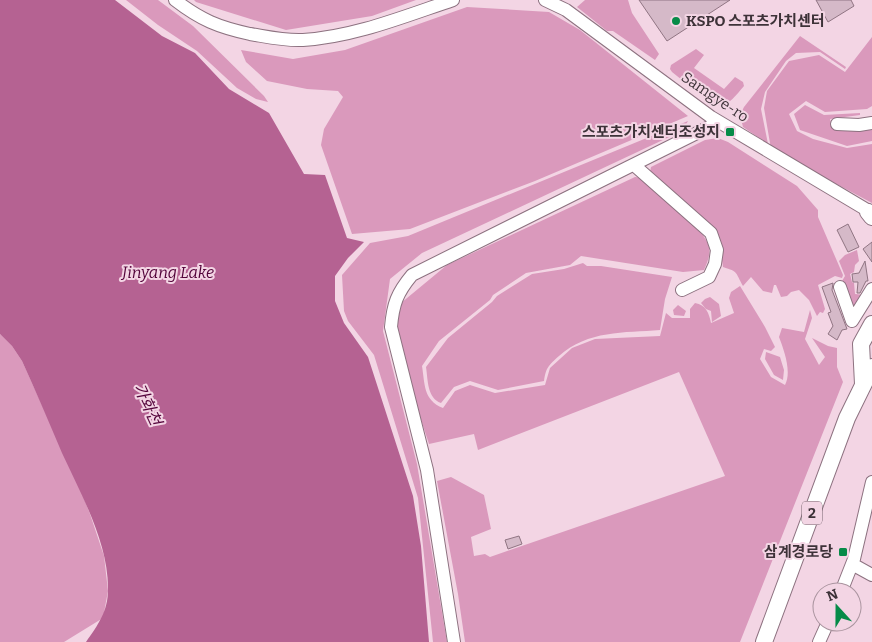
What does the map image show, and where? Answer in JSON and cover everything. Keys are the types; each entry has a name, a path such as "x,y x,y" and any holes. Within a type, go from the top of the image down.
{"main road":[{"path":"863,384 861,344 872,324"},
{"name":"2","path":"764,642 847,418 872,367"}],"street":[{"path":"175,0 192,13 213,24 273,39 302,40 341,35 453,0"},
{"name":"Samgye-ro","path":"545,0 566,10 719,122 871,213"},
{"path":"454,642 427,470 391,327 393,307 401,289 412,275 719,122"},
{"path":"837,124 859,125 872,122"},
{"path":"634,165 711,233 717,250 715,264 709,277 682,290"},
{"path":"840,287 852,321 872,289"},
{"path":"845,582 852,564 872,482"},
{"path":"852,564 872,576"}],"shaded area":[{"path":"126,0 158,0 193,26 268,102 256,99 237,88 197,51 158,25"},
{"path":"194,0 416,0 372,16 286,30"},
{"path":"585,0 628,0 632,13 659,54 655,60 613,31 607,31 577,7"},
{"path":"467,7 549,12 580,30 688,116 535,181 410,229 352,234 321,145 324,129 343,97 338,91 307,89 267,81 246,62 241,50 293,59 345,50"},
{"path":"800,36 846,67 845,69 820,52 796,53 786,61 765,92 761,109 768,144 743,127 740,115 744,107"},
{"path":"872,37 872,106 867,109 825,112 806,101 789,114 797,131 813,139 847,148 872,144 872,203 771,149 764,108 767,91 789,61 819,55 845,72"},
{"path":"696,49 704,55 694,68 724,89 735,77 743,82 744,86 727,103 722,105 712,104 670,69 671,65"},
{"path":"805,105 824,115 860,113 860,115 830,119 831,125 872,127 872,141 847,146 800,130 794,114"},
{"path":"688,121 682,131 422,253 390,279 383,331 417,464 447,642 433,642 418,498 374,355 348,321 344,311 342,275 370,243 408,236"},
{"path":"718,138 728,142 797,186 818,210 818,217 843,275 842,278 835,276 818,285 825,309 823,313 820,312 817,316 809,300 799,290 781,297 776,285 774,285 772,293 763,291 751,277 743,286 736,273 723,267 721,253 650,172 651,167 705,140"},
{"path":"635,177 646,178 682,211 700,231 709,247 704,270 683,272 581,256 570,265 526,273 493,295 490,300 439,341 422,366 426,391 436,405 443,408 455,391 470,385 495,393 545,385 550,368 572,348 595,339 660,336 666,313 672,318 690,318 690,309 695,303 706,310 711,323 734,313 729,298 731,292 740,286 775,347 771,351 764,349 760,359 771,377 785,385 788,374 785,354 779,337 782,328 804,332 810,310 812,318 805,339 819,365 825,357 812,338 837,348 837,367 843,382 740,642 465,642 437,481 451,477 484,495 491,529 471,537 474,556 485,554 490,557 725,476 679,372 478,450 474,434 429,444 405,371 396,321 401,303 447,265"},
{"path":"857,250 859,261 855,265 854,272 850,274 854,283 855,294 866,295 854,311 842,281 845,276 839,261 845,255"},
{"path":"583,263 587,266 601,266 672,277 665,299 660,330 607,334 582,341 559,356 548,367 544,381 498,390 470,381 454,387 441,403 436,401 429,388 426,367 448,338 497,296 532,274 564,269"},
{"path":"710,297 719,304 721,316 712,322 711,311 706,309 701,303"},
{"path":"678,305 686,311 684,316 674,315 673,310"},
{"path":"0,334 12,346 22,361 81,491 104,556 108,591 103,618 64,642 0,642"},
{"path":"766,352 780,357 784,370 783,380 774,375 765,359"}],"water":[{"name":"Jinyang Lake","path":"0,0 115,0 162,36 195,53 229,89 269,113 304,174 325,175 347,238 364,242 348,258 335,276 335,301 344,323 368,357 413,496 421,546 429,642 86,642 98,624 108,598 107,573 99,537 22,361 12,346 0,334"}],"building":[{"name":"KSPO 스포츠가치센터","path":"639,0 730,0 667,41"},
{"path":"816,0 851,0 854,6 828,22"},
{"path":"848,224 859,247 848,252 837,230"},
{"path":"872,242 872,262 863,249"},
{"path":"865,261 868,281 866,281 860,293 857,293 858,282 853,282 852,274 859,273"},
{"path":"833,283 832,290 847,329 842,330 837,340 828,334 833,326 828,313 831,312 822,287"},
{"path":"519,536 522,544 508,549 505,540"}],"place":[{"name":"KSPO 스포츠가치센터","path":"676,21"},
{"name":"스포츠가치센터조성지","path":"730,132"},
{"name":"삼계경로당","path":"843,552"}],"water label":[{"name":"가화천","path":"148,404"}]}
